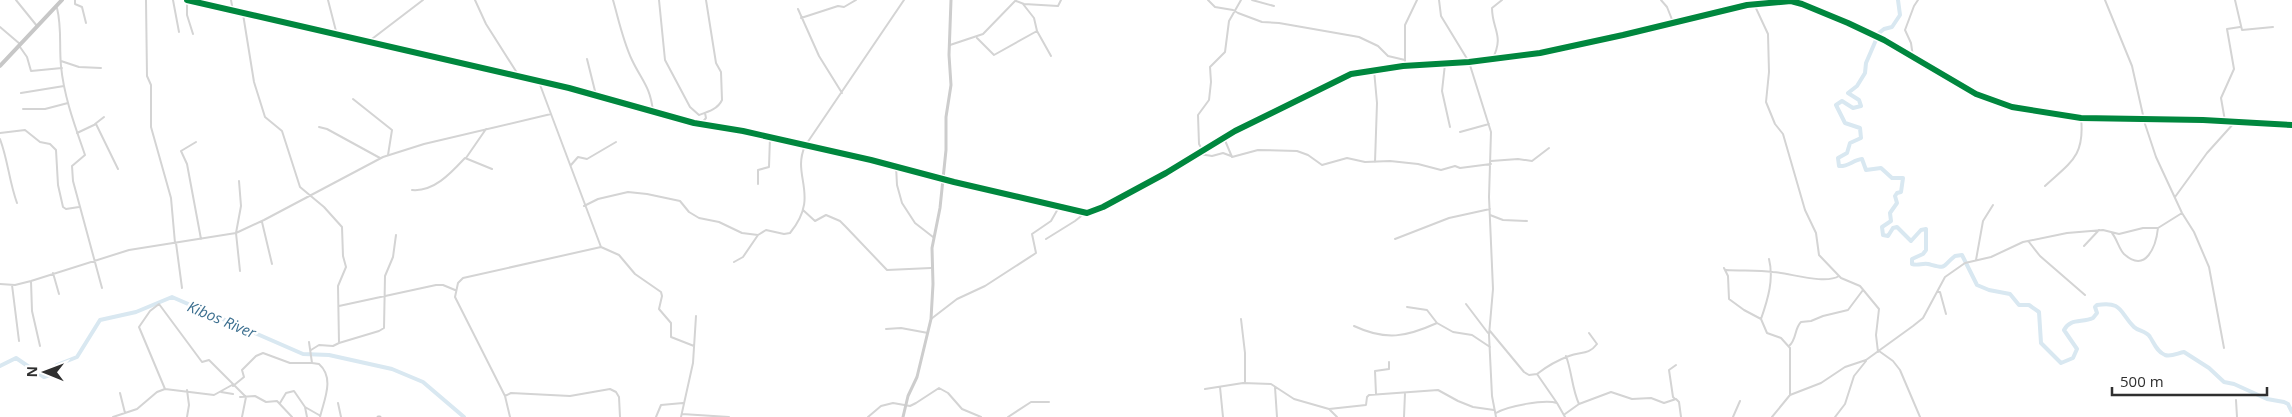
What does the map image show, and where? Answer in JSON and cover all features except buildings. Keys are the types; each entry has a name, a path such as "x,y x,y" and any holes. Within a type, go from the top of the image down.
{"main road":[{"path":"0,66 62,0"}],"street":[{"path":"16,0 37,26"},
{"path":"75,0 75,4 82,7 86,23"},
{"path":"146,0 148,76 151,85 151,127 171,198 182,288"},
{"path":"173,0 179,32"},
{"path":"193,34 187,15 187,0 596,95 702,124 770,137 896,166 1085,213"},
{"path":"231,0 233,11"},
{"path":"328,0 337,35"},
{"path":"368,42 424,0"},
{"path":"475,0 486,24 520,77"},
{"path":"614,0 623,39 633,62 648,85 653,111"},
{"path":"659,0 666,62 690,106 698,114 705,113 720,104 722,96 721,72 716,63 706,0"},
{"path":"801,18 838,6 844,7 856,0"},
{"path":"734,262 743,257 758,235 766,230 784,234 790,233 803,210 806,199 800,158 805,146 904,0"},
{"path":"903,417 917,377 931,319 933,237 939,213 946,150 946,117 951,85 951,0"},
{"path":"950,45 977,38 983,34 1016,0 1023,4 1034,18 1037,32 1051,56"},
{"path":"1023,4 1058,6 1061,0"},
{"path":"1208,0 1216,7 1235,11 1262,22 1279,22 1359,37 1378,46 1388,56 1405,60"},
{"path":"1204,151 1199,144 1198,115 1209,100 1210,67 1225,52 1228,27 1241,0"},
{"path":"1252,0 1274,6"},
{"path":"1405,66 1405,25 1417,0"},
{"path":"1439,0 1441,16 1469,62 1491,138 1490,215 1493,289 1489,335 1494,410 1496,415 1530,403 1549,401 1557,403"},
{"path":"1492,60 1498,43 1492,8 1502,0"},
{"path":"1662,0 1667,7 1672,22"},
{"path":"1913,57 1911,43 1904,30 1918,0"},
{"path":"2105,0 2132,66 2144,120 2156,157 2182,213 2194,232 2209,267 2224,348"},
{"path":"2235,0 2240,27 2243,31 2273,27"},
{"path":"1046,239 1075,222 1085,213 1102,208 1224,138 1351,74 1405,66 1492,60 1575,46 1754,4 1797,2 1884,40 1992,101 2029,111 2080,118 2292,125"},
{"path":"1754,4 1768,34 1769,72 1766,102 1775,124 1783,134 1804,210 1815,229 1819,256 1839,276 1858,284 1880,311 1876,335 1878,351 1898,367 1920,417"},
{"path":"56,6 61,33 61,61 64,86 85,157 71,169 79,206 102,288"},
{"path":"798,9 819,56 842,93"},
{"path":"243,14 254,82 265,117 282,131 297,182 342,227 343,256 346,267 338,283 339,343"},
{"path":"0,27 20,45 27,57 31,71 62,68"},
{"path":"2225,122 2221,98 2234,69 2227,29 2240,27"},
{"path":"977,38 994,55 1037,32"},
{"path":"587,59 596,95"},
{"path":"61,61 79,67 101,68"},
{"path":"1445,64 1442,91 1450,127"},
{"path":"1374,70 1377,103 1376,162"},
{"path":"539,82 601,247"},
{"path":"21,93 64,86"},
{"path":"353,99 392,130 388,155"},
{"path":"23,109 44,108 68,103"},
{"path":"702,124 706,118 705,113"},
{"path":"0,284 31,281 129,250 236,233 380,158 424,144 551,114"},
{"path":"78,133 104,117"},
{"path":"2045,186 2070,163 2081,146 2080,118"},
{"path":"2175,197 2207,153 2235,123"},
{"path":"95,124 118,168"},
{"path":"1460,132 1488,124"},
{"path":"319,127 327,129 380,158"},
{"path":"412,190 419,190 436,184 466,158 486,129"},
{"path":"0,133 25,130 40,142 50,145 56,150 58,185 63,207 66,209 79,206"},
{"path":"758,184 758,170 768,167 770,137"},
{"path":"1224,138 1230,156"},
{"path":"0,139 5,150 7,169 17,203"},
{"path":"196,142 181,151 187,164 201,239"},
{"path":"571,165 578,158 587,159 616,142"},
{"path":"1199,154 1212,156 1223,153 1230,156 1265,149 1297,150 1322,165 1347,158 1365,162 1418,164 1441,170 1455,166 1464,168 1518,159 1532,161 1549,148"},
{"path":"466,158 492,169"},
{"path":"896,166 897,185 902,203 915,223 933,237"},
{"path":"239,181 241,206 236,233 240,271"},
{"path":"584,206 605,197 628,192 647,194 682,202 689,212 699,218 719,222 742,233 758,235"},
{"path":"1976,260 1983,221 1992,205"},
{"path":"931,319 958,299 985,286 1035,254 1037,250 1032,234 1051,221 1059,207"},
{"path":"1395,239 1449,218 1490,209"},
{"path":"803,210 816,222 826,215 840,221 887,270 931,268"},
{"path":"1835,417 1845,404 1854,376 1868,359 1919,322 1945,276 1965,263 1992,257 2017,244 2067,233 2099,230 2112,233 2131,232 2143,228 2158,228 2182,213"},
{"path":"1490,215 1503,220 1527,221"},
{"path":"261,221 272,264"},
{"path":"2112,233 2122,252 2132,259 2140,260 2147,257 2155,246 2158,228"},
{"path":"2084,246 2099,230"},
{"path":"311,351 319,345 334,346 383,329 385,276 393,257 396,235"},
{"path":"2029,242 2040,256 2085,295"},
{"path":"510,417 506,396 455,297 455,290 463,278 601,247 619,255 635,274 660,292 662,296 659,309 671,323 671,337 694,346"},
{"path":"1761,319 1768,298 1772,272 1769,259"},
{"path":"1790,395 1792,356 1788,346 1782,338 1767,333 1761,319 1744,310 1730,299 1729,278 1725,269 1772,272 1834,280 1839,276"},
{"path":"52,273 59,294"},
{"path":"31,281 32,311 40,346"},
{"path":"12,284 19,341"},
{"path":"339,306 436,285 448,286 455,290"},
{"path":"1788,346 1795,338 1797,326 1801,322 1812,321 1823,316 1848,310 1863,290"},
{"path":"1937,292 1940,292 1946,314"},
{"path":"165,389 139,328 150,311 160,304 202,362 209,360 246,397"},
{"path":"1466,304 1489,335"},
{"path":"1407,307 1427,310 1437,323 1453,332 1472,335 1490,347"},
{"path":"696,316 690,380 683,403 682,415 728,417"},
{"path":"1241,320 1245,353 1245,383"},
{"path":"1354,326 1374,335 1408,334 1423,330 1437,323"},
{"path":"886,329 901,328 928,333"},
{"path":"1490,331 1524,372 1529,375 1537,374 1566,356 1584,354 1596,346 1597,341 1589,333"},
{"path":"309,342 312,362"},
{"path":"113,417 142,406 157,392 165,389 187,390 213,395 221,392 244,377 242,370 260,354 271,354 290,363 312,362 319,364 325,370 327,391 320,417 319,413 304,407"},
{"path":"1566,356 1574,384 1574,394 1579,404"},
{"path":"1772,417 1790,395 1807,390 1842,368 1868,359"},
{"path":"1376,394 1375,371 1389,369 1389,362"},
{"path":"1676,365 1669,370 1673,397 1679,402 1681,417"},
{"path":"1537,374 1565,416 1579,404 1611,392 1633,400 1651,398 1664,403 1675,399"},
{"path":"1205,389 1245,383 1275,386 1294,398 1329,409 1365,405 1368,396 1376,394 1440,390 1458,401 1473,407 1494,410"},
{"path":"1275,386 1277,417"},
{"path":"1220,387 1223,417"},
{"path":"506,396 511,393 570,396 610,388 619,397 620,417"},
{"path":"868,417 881,406 893,403 906,406 916,404 939,388 948,393 962,409 981,417"},
{"path":"187,390 189,405 187,417"},
{"path":"280,403 283,395 292,390 297,393 307,417"},
{"path":"221,392 233,394"},
{"path":"120,393 125,413"},
{"path":"1404,417 1405,393"},
{"path":"240,397 255,396 266,402 280,403 292,417"},
{"path":"242,417 246,397"},
{"path":"2236,400 2237,417"},
{"path":"1733,417 1740,401"},
{"path":"1008,417 1031,402 1050,402"},
{"path":"338,403 341,417"},
{"path":"656,417 661,405 683,403"},
{"path":"1329,409 1337,417"}],"waterway":[{"path":"1898,0 1900,15 1892,27 1884,29 1879,33 1866,63 1865,73 1857,86 1848,93 1859,100 1861,106 1853,108 1842,101 1836,105 1845,123 1860,128 1861,138 1850,143 1847,153 1838,158 1839,166 1862,159 1866,170 1881,168 1892,178 1903,178 1901,192 1895,196 1897,203 1890,213 1891,221 1882,227 1883,235 1888,236 1893,228 1897,227 1911,241 1921,230 1926,229 1926,250 1923,254 1912,259 1912,264 1928,264 1941,267 1955,256 1962,255 1977,285 1989,290 2010,294 2019,305 2029,305 2039,312 2041,343 2061,363 2073,358 2077,349 2064,330 2067,326 2073,322 2093,318 2097,313 2095,307 2097,305 2112,305 2120,309 2134,327 2149,335 2162,354 2170,356 2184,352 2209,368 2224,382 2234,384 2267,399 2284,402 2288,404 2292,412"},
{"name":"Kibos River","path":"0,366 16,358 44,377 50,375 57,365 77,357 100,320 136,312 172,297 303,354 329,355 392,369 423,382 464,417"}],"cycle path":[{"path":"187,0 569,88 694,123 743,131 871,160 954,182 1087,213 1103,207 1166,173 1235,131 1351,74 1403,66 1469,62 1540,53 1747,5 1791,1 1848,23 1884,40 1976,94 2012,107 2081,118 2203,120 2292,125"}]}
